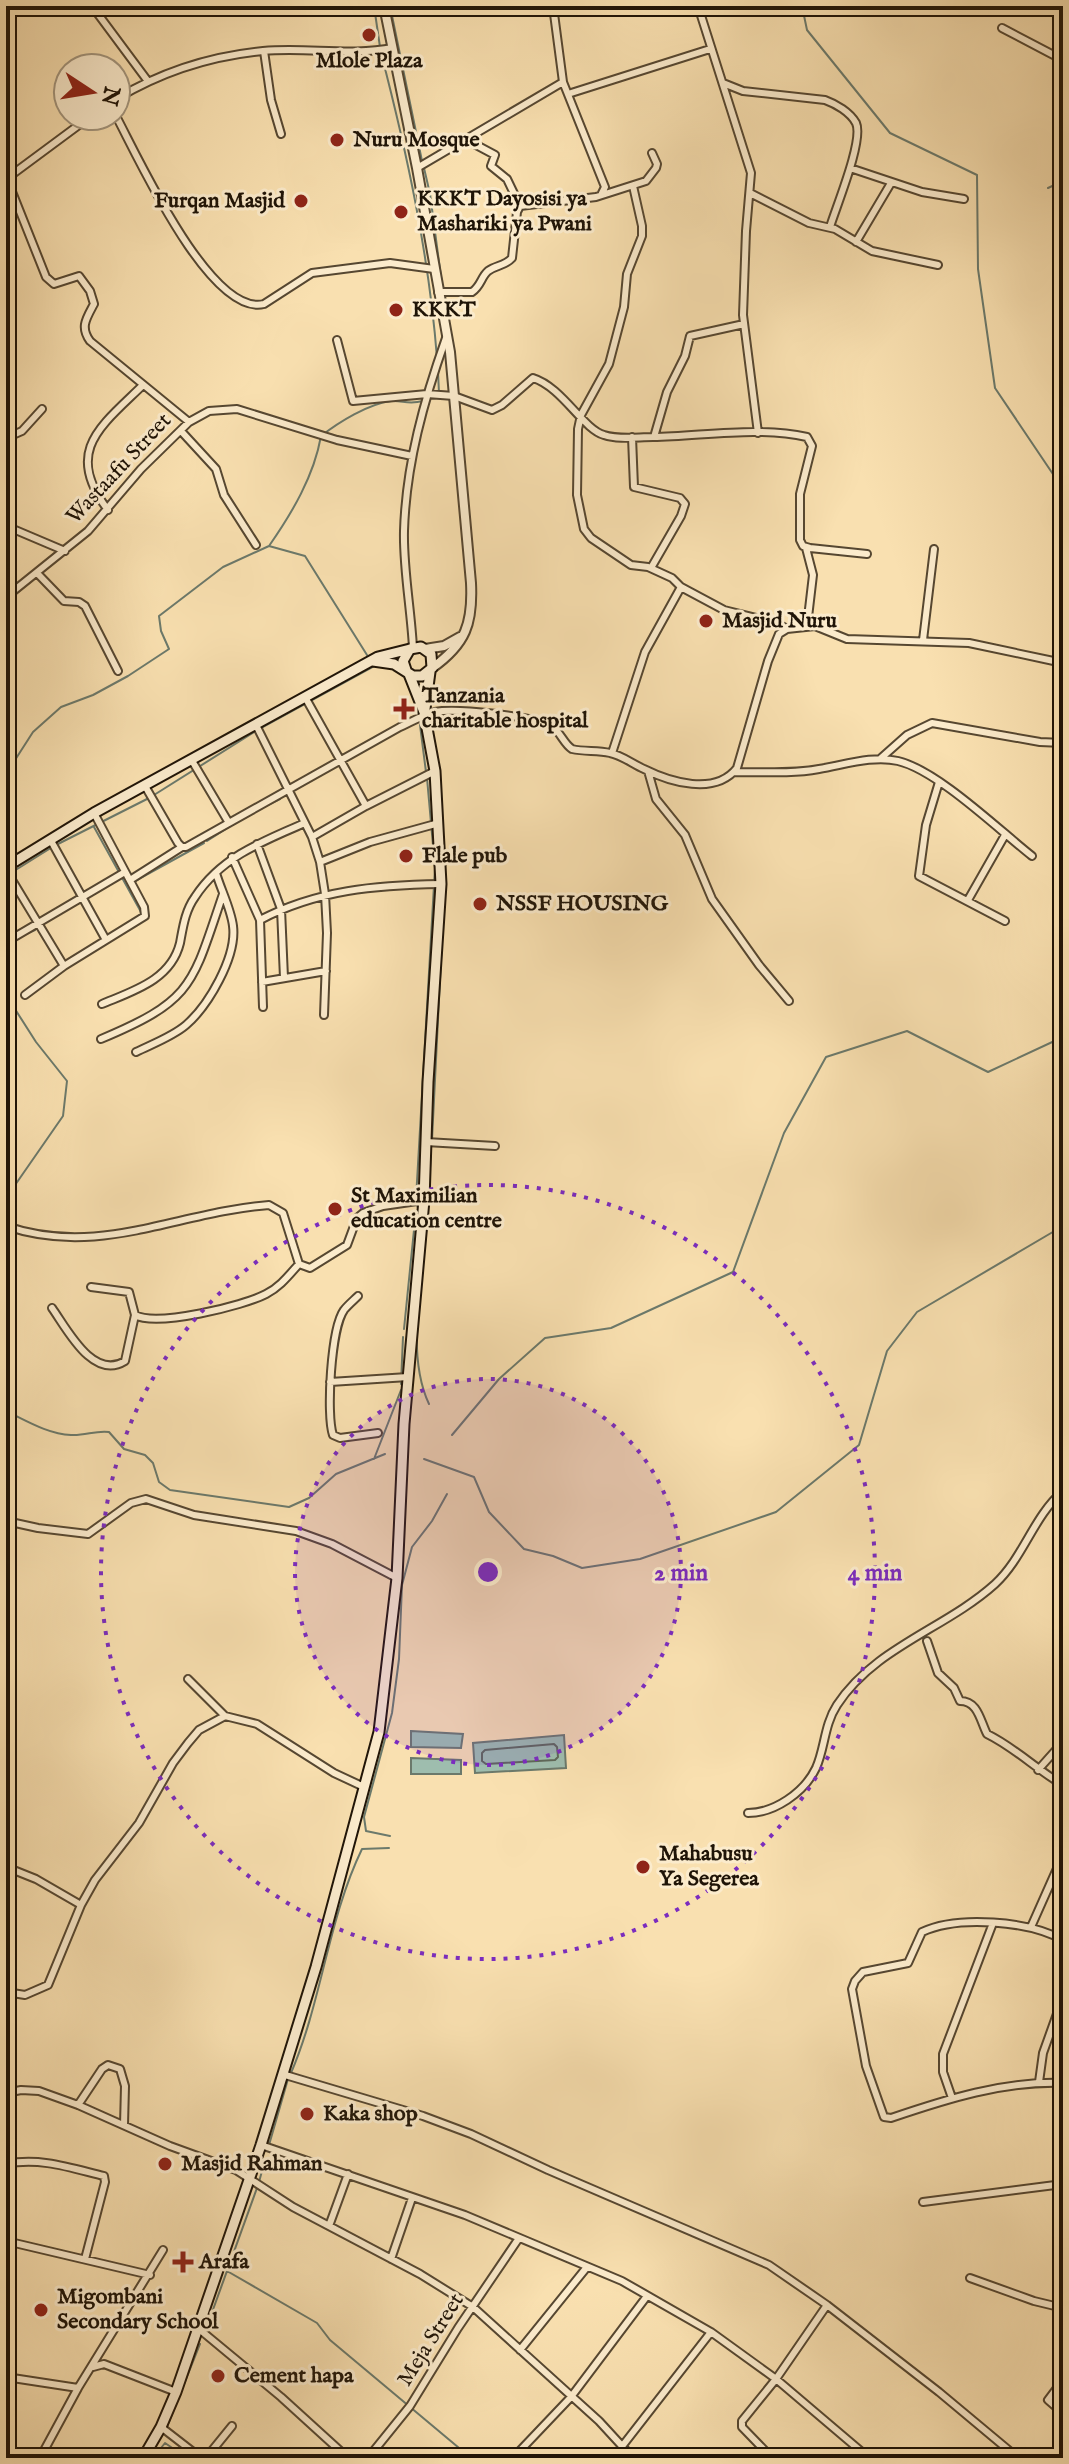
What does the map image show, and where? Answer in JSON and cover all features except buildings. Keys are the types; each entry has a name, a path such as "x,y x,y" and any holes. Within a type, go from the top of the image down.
{"main road":[{"path":"143,2458 176,2392 261,2145 316,1967 382,1716 397,1578 408,1377 424,1200 441,884 435,771 424,714 403,661 412,649"},
{"path":"6,869 94,813 384,654 425,649 432,657 424,714"},
{"path":"373,661 388,662 422,676 431,670"}],"street":[{"path":"92,6 147,80"},
{"path":"384,6 417,168 446,338 471,583 471,617 464,635 447,658 431,670"},
{"path":"553,6 563,82 605,187 602,193"},
{"path":"698,6 750,166 744,260 744,324 758,433"},
{"path":"1002,28 1063,60"},
{"path":"132,89 147,80 201,62 264,51 393,48"},
{"path":"568,94 710,49"},
{"path":"264,51 271,100 281,134"},
{"path":"417,168 563,82"},
{"path":"723,83 743,91 818,99 834,103 848,114 857,128 850,168 830,227"},
{"path":"70,132 7,179 46,277 54,284 75,276 81,279 90,291 94,304 84,321 84,333 189,422"},
{"path":"124,132 173,224 193,253 210,274 255,307 312,273 390,263 434,269"},
{"path":"465,139 495,155 491,166 507,179 520,206"},
{"path":"520,206 596,197 646,181 657,164 652,153"},
{"path":"850,168 931,194 964,199"},
{"path":"856,242 891,183"},
{"path":"633,186 642,236 627,274 624,307 609,364 581,415 578,429 577,490 584,529 591,538 627,563 651,568 675,579 681,587 724,610 776,623 787,629"},
{"path":"750,193 809,223 830,227 875,252 938,265"},
{"path":"438,292 477,290 486,272 508,263 512,258 520,206"},
{"path":"654,437 667,392 685,356 688,339 744,324"},
{"path":"412,649 404,531 412,456 427,394 446,338"},
{"path":"337,340 353,401 427,394 454,396 492,410 533,378 543,382 598,433 609,436 758,433 792,434 811,440 800,494 799,539 806,548 813,575 807,626"},
{"path":"108,510 94,492 88,465 89,446 103,425 143,385"},
{"path":"6,438 22,431 42,409"},
{"name":"Wastaafu Street","path":"6,597 65,551 108,510 141,469 189,422 209,411 237,409 337,440 412,456"},
{"path":"181,431 216,469 224,495 256,545"},
{"path":"632,437 635,488 680,498 685,504 651,568"},
{"path":"6,526 65,551"},
{"path":"806,548 867,554"},
{"path":"923,640 934,549"},
{"path":"37,573 64,601 79,602 85,606 118,671"},
{"path":"612,753 645,652 681,587"},
{"path":"734,772 768,661 779,634 787,629 815,626 847,639 923,640 983,646 1063,663"},
{"path":"425,649 444,646 464,635"},
{"path":"305,696 366,806"},
{"path":"130,880 182,847 341,758 424,714 435,712 471,712 528,719 551,726 572,749 612,753 648,771 692,783 718,782 734,772 822,769 880,759 905,763 939,782 1032,856"},
{"path":"880,759 907,735 934,723 1040,742 1063,743"},
{"path":"256,725 312,837 320,862 325,894 324,1015"},
{"path":"191,759 229,823"},
{"path":"312,837 435,771"},
{"path":"648,771 656,799 685,835 712,899 789,1001"},
{"path":"939,782 923,837 919,876 1005,921"},
{"path":"145,786 182,847"},
{"path":"25,995 147,912 94,813"},
{"path":"102,1004 161,976 173,962 188,908 196,895 232,857 305,823"},
{"path":"320,862 370,842 439,823"},
{"path":"968,900 1005,835"},
{"path":"50,839 106,940"},
{"path":"257,844 281,909 284,978"},
{"path":"232,857 260,920 263,1007"},
{"path":"6,869 64,966"},
{"path":"6,942 125,872"},
{"path":"136,1052 183,1028 199,1012 216,986 233,939 233,926 216,873"},
{"path":"260,920 281,909 325,894 396,885 441,884"},
{"path":"101,1039 142,1022 177,999 197,969 223,894"},
{"path":"262,982 326,971"},
{"path":"426,1142 495,1146"},
{"path":"299,1264 310,1268 344,1248 349,1244 357,1218 363,1213 383,1206 424,1200"},
{"path":"6,1226 41,1236 96,1238 269,1205 283,1213 299,1264"},
{"path":"135,1315 162,1318 187,1315 265,1295 278,1287 299,1264"},
{"path":"52,1308 89,1358 105,1364 120,1364 125,1361 135,1315 129,1292 91,1287"},
{"path":"358,1296 342,1313 330,1382 330,1424 333,1435 340,1438 378,1433"},
{"path":"330,1382 408,1377"},
{"path":"748,1813 770,1811 800,1788 815,1769 827,1724 837,1705 857,1682 896,1647 940,1624 995,1584 1009,1570 1045,1510 1063,1491"},
{"path":"6,1521 88,1534 131,1503 146,1499 194,1515 289,1529 332,1544 397,1578"},
{"path":"927,1641 939,1675 954,1688 959,1701 974,1706 987,1734 1002,1739 1038,1770 1063,1785"},
{"path":"188,1679 225,1716 257,1724 334,1773 364,1787"},
{"path":"6,1992 25,1995 48,1985 81,1905 95,1880 139,1823 188,1743 199,1730 225,1716"},
{"path":"1038,1770 1063,1742"},
{"path":"1031,1927 1063,1855"},
{"path":"6,1867 36,1879 81,1905"},
{"path":"1063,1940 1031,1927 993,1923 976,1922 925,1930 907,1964 863,1972 852,1989 866,2066 882,2116 891,2118 952,2098 1039,2082 1063,2083"},
{"path":"952,2098 943,2072 943,2054 993,1923"},
{"path":"1039,2082 1043,2053 1063,1997"},
{"path":"78,2105 96,2075 108,2065 114,2066 124,2076 124,2125"},
{"path":"282,2074 423,2116 763,2261 827,2305 1018,2458"},
{"path":"6,2093 39,2091 250,2178 293,2207 391,2259 473,2307 623,2444 633,2458"},
{"path":"261,2145 465,2215 647,2296 711,2332 776,2379 869,2458"},
{"path":"6,2164 32,2160 104,2176 85,2259"},
{"path":"329,2226 348,2174"},
{"path":"923,2202 1063,2184"},
{"path":"391,2259 412,2198"},
{"name":"Meja Street","path":"368,2458 410,2406 519,2238"},
{"path":"6,2241 150,2275"},
{"path":"40,2458 78,2388 163,2250"},
{"path":"520,2350 587,2267"},
{"path":"970,2278 1034,2301 1061,2307 1063,2293"},
{"path":"513,2458 571,2397 647,2296"},
{"path":"772,2458 741,2425 827,2305"},
{"path":"199,2329 348,2458"},
{"path":"613,2458 711,2332"},
{"path":"91,2368 104,2364 176,2392"},
{"path":"6,2377 78,2388"},
{"path":"1063,2380 1048,2400 1063,2413"},
{"path":"161,2427 204,2458 232,2426"}],"water":[{"path":"411,1731 463,1734 461,1748 411,1747"},
{"path":"564,1735 566,1768 475,1773 473,1743"},
{"path":"411,1758 461,1760 461,1774 411,1774"}],"waterway":[{"path":"374,6 380,47"},
{"path":"390,6 422,161"},
{"path":"802,6 807,30 890,133 977,175 978,269 995,388 1063,489"},
{"path":"381,53 416,204 429,281 437,358"},
{"path":"424,168 443,292"},
{"path":"1048,188 1063,181"},
{"path":"438,372 439,393"},
{"path":"269,546 301,494 321,436 373,406 391,401 423,401"},
{"path":"6,766 15,760 33,732 61,707 93,695 169,649 161,631 159,616 223,567 269,546 305,556 367,655"},
{"path":"154,795 259,729 376,665"},
{"path":"417,706 418,714"},
{"path":"420,725 426,772"},
{"path":"416,1199 435,868 427,778"},
{"path":"6,876 54,846 149,798"},
{"path":"259,809 280,799"},
{"path":"207,841 243,818"},
{"path":"94,827 141,912"},
{"path":"135,881 204,843"},
{"path":"432,1140 443,919"},
{"path":"26,934 35,930"},
{"path":"6,995 36,1042 67,1081 63,1116 13,1188 6,1188"},
{"path":"452,1435 499,1379 545,1338 611,1328 733,1272 784,1133 826,1057 907,1031 988,1072 1063,1037"},
{"path":"430,1168 431,1146"},
{"path":"404,1329 414,1230 419,1211 417,1205"},
{"path":"428,1206 417,1333 421,1382 429,1404"},
{"path":"424,1459 474,1477 489,1512 524,1549 582,1568 640,1559 776,1512 859,1445 887,1351 917,1312 1063,1226"},
{"path":"401,1384 403,1337"},
{"path":"374,1459 401,1390"},
{"path":"6,1411 62,1434 109,1432 124,1449 145,1455 153,1463 159,1482 170,1490 289,1507 309,1498 336,1474 385,1454"},
{"path":"390,1836 366,1831 364,1817 392,1713 399,1659 402,1585 412,1547 447,1494"},
{"path":"291,2073 302,2046 350,1876 362,1849 389,1848"},
{"path":"269,2145 288,2079"},
{"path":"259,2182 265,2160"},
{"path":"206,2329 257,2188"},
{"path":"227,2271 317,2323 330,2340 471,2458"},
{"path":"167,2427 200,2344"},
{"path":"153,2458 165,2443 187,2458"}],"place":[{"name":"Mlole Plaza","path":"369,35"},
{"name":"Nuru Mosque","path":"337,140"},
{"name":"Furqan Masjid","path":"301,201"},
{"name":"KKKT Dayosisi ya Mashariki ya Pwani","path":"401,212"},
{"name":"KKKT","path":"396,310"},
{"name":"Masjid Nuru","path":"706,621"},
{"name":"Tanzania charitable hospital","path":"404,709"},
{"name":"Flale pub","path":"406,856"},
{"name":"NSSF HOUSING","path":"480,904"},
{"name":"St Maximilian education centre","path":"335,1209"},
{"name":"Mahabusu Ya Segerea","path":"643,1867"},
{"name":"Kaka shop","path":"307,2114"},
{"name":"Masjid Rahman","path":"165,2164"},
{"name":"Arafa","path":"183,2262"},
{"name":"Migombani Secondary School","path":"41,2310"},
{"name":"Cement hapa","path":"218,2376"}]}
